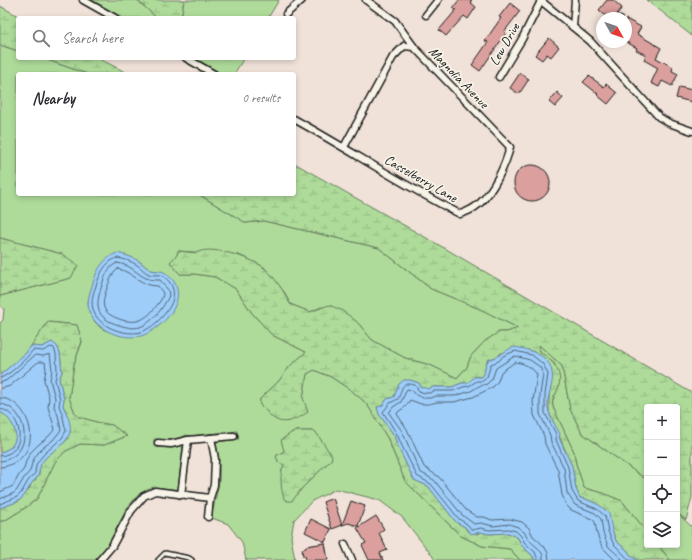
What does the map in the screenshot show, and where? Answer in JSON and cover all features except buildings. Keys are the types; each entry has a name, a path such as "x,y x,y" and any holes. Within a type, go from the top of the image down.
{"street":[{"path":"83,0 111,16"},
{"path":"286,14 302,0"},
{"path":"366,0 379,11 395,21 414,47"},
{"path":"426,15 438,0"},
{"path":"541,0 594,45 659,117 669,123 692,130"},
{"name":"Lew Drive","path":"499,77 522,39 541,0"},
{"path":"573,28 575,0"},
{"name":"Magnolia Avenue","path":"344,147 393,58 404,46 414,47 510,146"},
{"path":"190,60 210,72"},
{"name":"Casselberry Lane","path":"296,120 434,201 460,214 468,212 479,204 489,193 508,158 510,146"},
{"path":"158,443 171,444 188,440 234,436"},
{"path":"208,517 210,498 214,485 215,459 211,438"},
{"path":"181,494 188,440"},
{"path":"100,560 112,546 131,511 144,496 155,491 210,498"},
{"path":"345,544 352,560"}],"lane":[{"path":"158,560 165,553 192,560"}],"green space":[{"path":"91,0 137,0 155,16 119,16"},
{"path":"137,0 184,0 181,16 155,16"},
{"path":"184,0 279,0 269,16 181,16"},
{"path":"647,0 692,0 692,36"},
{"path":"0,6 18,16 16,16 16,50 0,45"},
{"path":"0,45 16,50 16,60 48,60 81,72 16,72 16,196 201,196 246,223 264,221 379,248 431,289 480,309 518,328 507,332 499,332 485,341 471,356 467,367 457,378 430,365 405,358 372,340 358,323 341,310 321,307 310,312 290,304 285,293 264,267 239,255 178,251 177,255 170,262 180,274 215,277 236,289 252,313 272,335 306,352 290,366 278,382 260,399 260,405 264,408 303,398 307,374 314,370 331,377 352,391 367,404 388,439 405,481 461,536 482,546 510,549 520,560 435,560 402,517 379,500 336,489 312,501 294,520 291,537 295,560 246,560 242,542 228,524 212,518 219,476 216,442 239,439 237,431 188,436 185,435 170,440 154,439 154,447 171,448 183,445 178,490 155,487 140,493 127,508 109,543 95,560 0,560 0,521 4,521 37,499 55,462 66,451 80,444 104,445 127,436 112,425 79,417 75,413 69,398 74,364 82,342 77,325 48,322 26,353 0,375 0,323 3,320 4,309 0,306 0,296 71,278 62,254 0,238","holes":["125,255 139,261 150,270 158,271 174,306 161,324 143,335 120,335 102,329 95,322 89,312 88,302 90,293","297,431 314,431 323,445 330,452 331,460 291,501 284,464 276,456 284,451 284,438"]},
{"path":"48,60 102,60 125,72 81,72"},
{"path":"198,60 243,60 235,72 218,72"},
{"path":"296,164 446,249 692,393 692,497 686,520 680,515 680,404 644,404 644,478 582,433 570,409 562,366 539,345 540,352 553,363 560,377 558,389 553,400 553,407 574,452 576,464 584,488 603,493 622,501 644,528 644,548 660,548 670,560 638,560 631,556 627,550 616,541 605,510 593,502 580,498 576,489 572,466 549,412 551,382 540,356 529,350 501,353 497,357 489,359 487,361 484,375 482,377 474,377 468,383 462,383 452,387 433,387 429,389 424,389 419,383 410,380 399,384 394,397 387,399 382,406 377,407 379,414 394,435 398,447 414,480 428,486 456,522 465,527 467,531 477,534 481,532 488,534 508,533 514,535 535,560 520,560 510,549 482,546 461,536 405,481 388,439 367,404 352,391 331,377 314,370 307,374 303,398 308,412 300,417 286,422 276,420 271,416 260,405 260,399 278,382 290,366 306,352 272,335 252,313 236,289 215,277 180,274 170,262 177,255 178,251 197,253 210,250 220,251 240,256 257,263 271,274 282,289 290,304 310,312 329,305 341,310 358,323 372,340 405,358 430,365 457,378 467,367 471,356 485,341 499,332 507,332 518,328 480,309 431,289 379,248 264,221 246,223 201,196 296,196"},
{"path":"0,238 62,254 78,265 71,278 0,296"},
{"path":"48,322 77,325 82,341 74,364 69,398 75,413 79,417 112,425 127,436 104,445 80,444 66,451 55,462 37,499 4,521 0,521 0,508 19,501 30,488 31,483 35,481 39,474 42,462 47,456 66,441 70,432 66,412 63,406 64,399 59,379 62,372 60,353 52,342 42,347 31,346"},
{"path":"539,345 562,366 570,409 582,433 644,478 644,528 622,501 603,493 584,488 576,464 574,452 553,407 557,390 555,364 540,352"},
{"path":"0,412 8,418 14,427 15,437 11,447 0,453"},
{"path":"297,431 315,431 332,456 331,460 303,487 292,501 287,501 284,499 281,486 281,472 284,465 278,462 276,456 284,451 281,440"},
{"path":"680,516 692,527 692,560 670,560 660,548 680,548"}],"water":[{"path":"117,253 135,259 151,270 164,272 173,280 176,286 176,304 169,316 165,321 149,333 141,336 126,337 111,333 98,325 90,313 88,305 89,296 97,271 108,258"},
{"path":"52,342 57,346 60,353 62,372 59,379 64,399 63,406 69,422 70,432 66,441 43,461 38,476 22,498 15,503 0,508 0,453 11,447 14,442 15,432 14,427 8,418 0,412 0,375 26,353 31,346 42,347"},
{"path":"514,347 526,349 538,354 547,361 550,366 553,377 548,402 549,412 560,434 559,438 572,466 576,489 580,498 599,505 609,513 612,530 616,541 627,550 631,556 638,560 535,560 514,535 508,533 488,534 481,532 471,534 465,527 456,522 428,486 414,480 398,447 394,435 379,414 377,407 382,406 387,399 394,397 399,384 404,380 419,383 421,387 429,389 432,387 452,387 462,383 468,383 474,377 482,377 489,359 495,358"}]}
